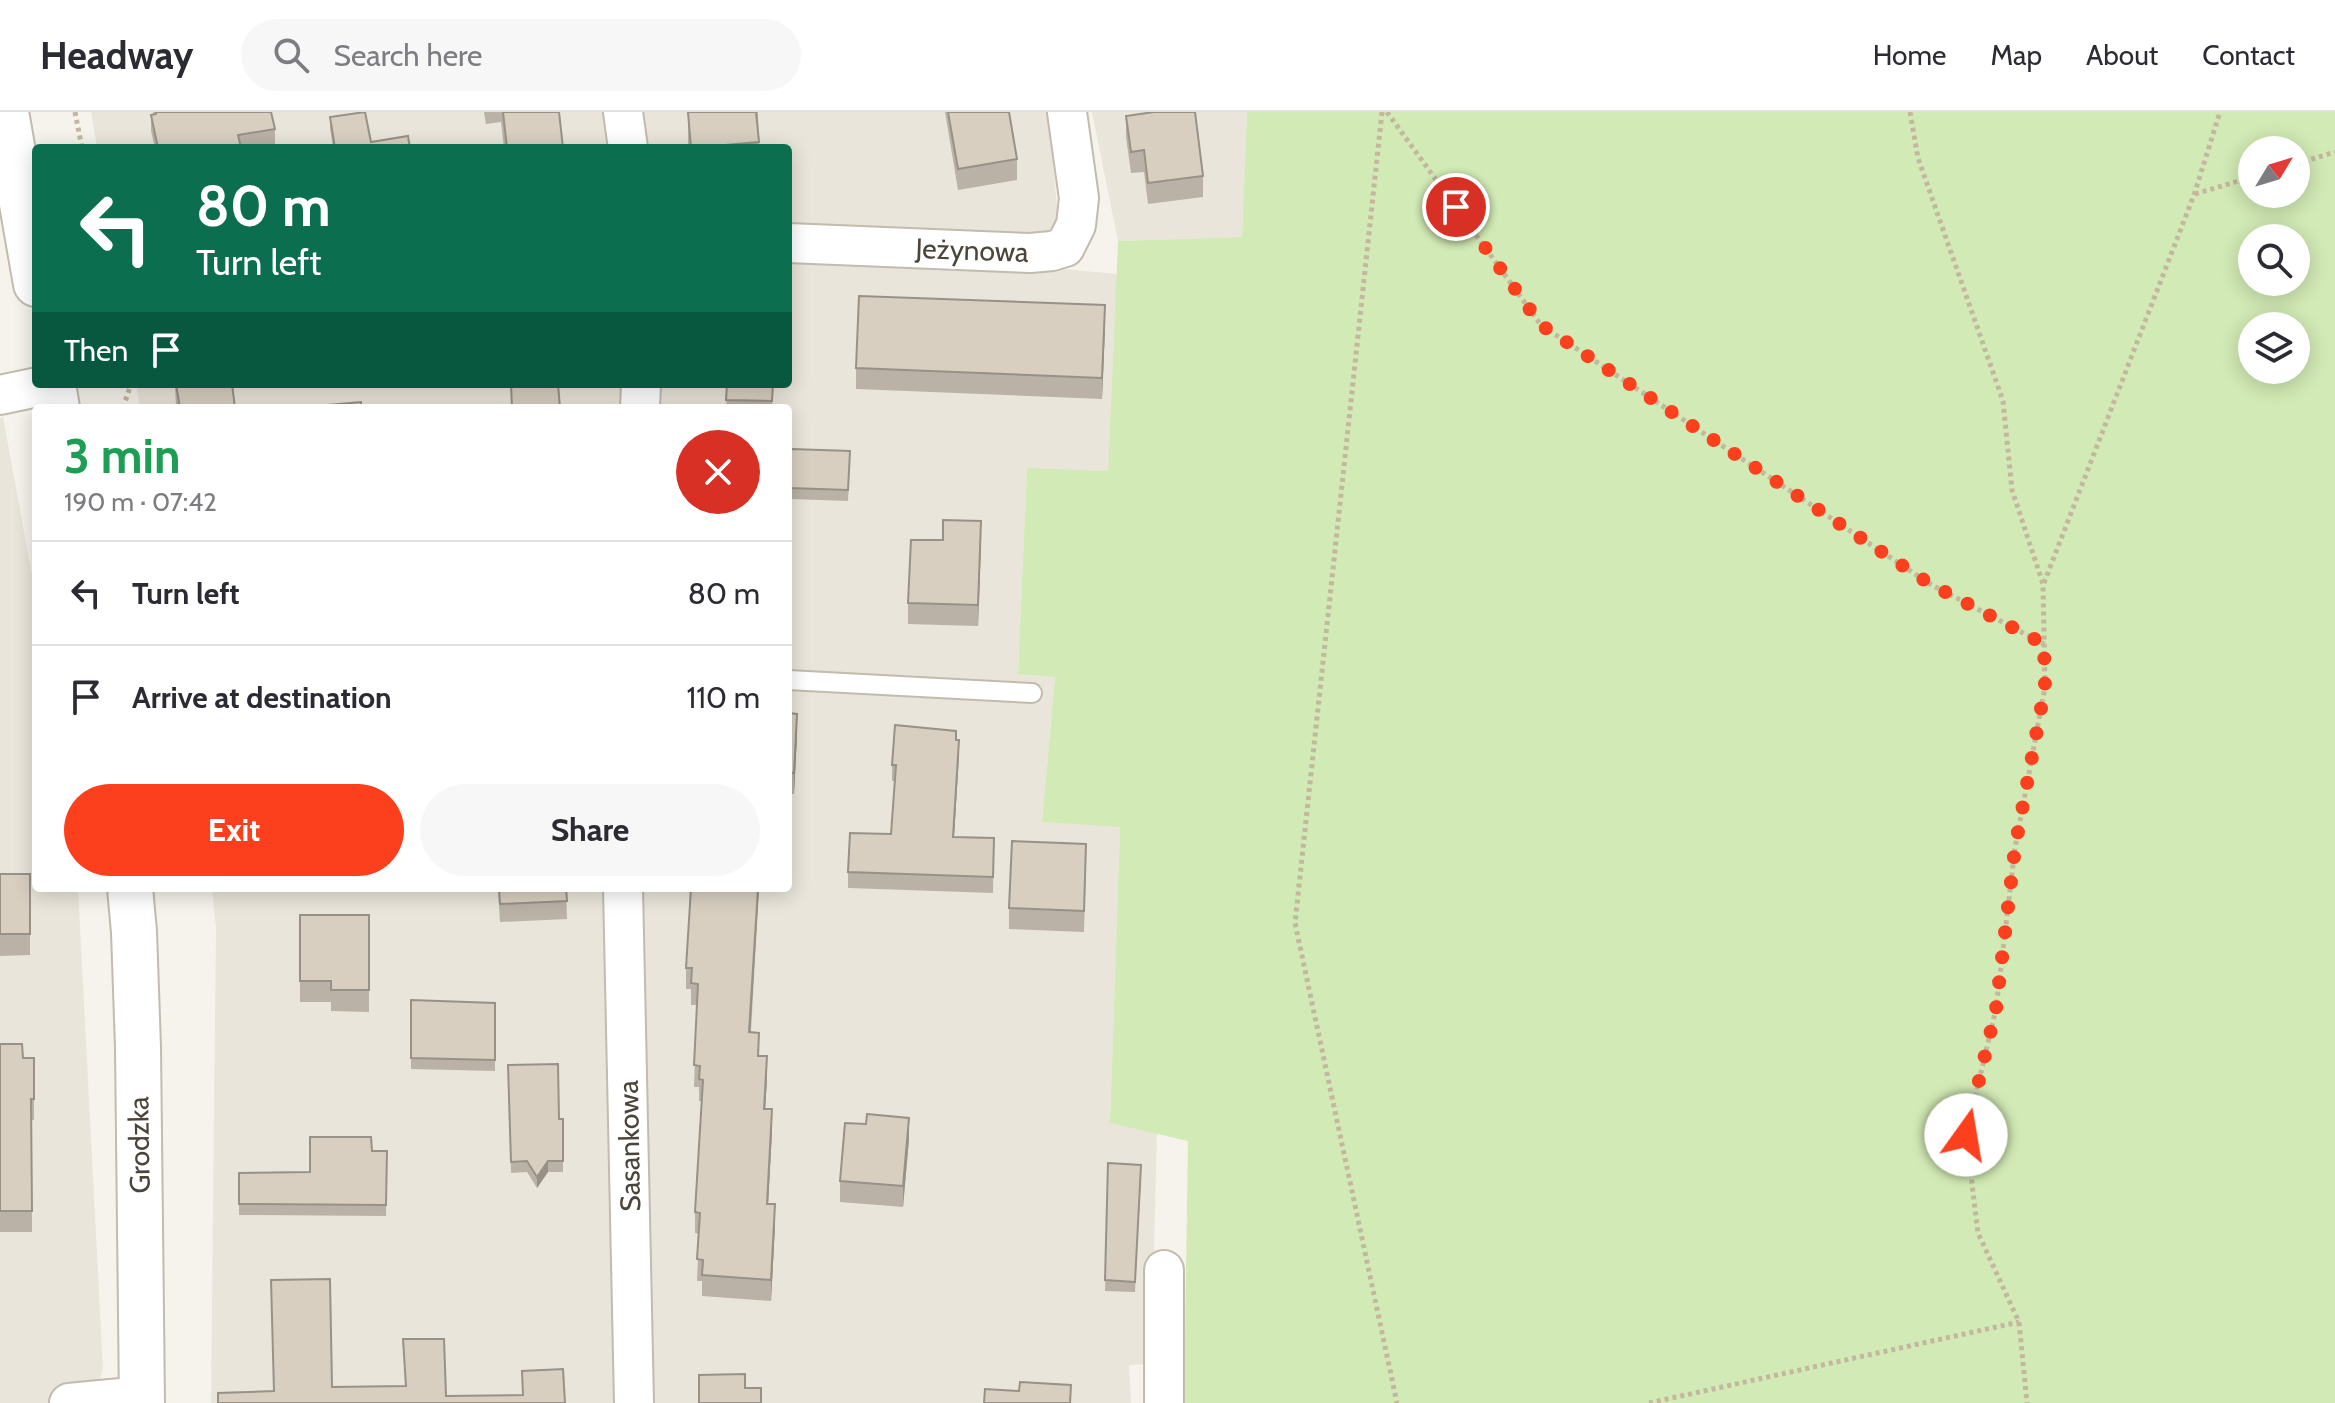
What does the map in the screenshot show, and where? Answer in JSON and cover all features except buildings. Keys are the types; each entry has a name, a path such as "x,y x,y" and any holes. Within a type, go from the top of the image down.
{"street":[{"path":"6,112 32,261"},
{"path":"623,112 627,144"},
{"name":"Jeżynowa","path":"792,243 1030,253 1065,247 1076,225 1079,198 1067,112"},
{"path":"0,395 33,388"},
{"name":"Grodzka","path":"130,892 138,1047 142,1400"},
{"name":"Sasankowa","path":"623,892 634,1403"},
{"path":"1164,1270 1164,1403"},
{"path":"69,1403 142,1400"}],"lane":[{"path":"792,680 1032,693"}],"path":[{"path":"75,112 81,144"},
{"path":"1385,112 1541,325 1930,584 2044,644"},
{"path":"1385,112 1295,923 1397,1403"},
{"path":"1910,112 1918,158 2003,401 2012,490 2043,584 2045,687 2015,848 1996,1009 1966,1135 1978,1233 2019,1322 2027,1403"},
{"path":"2043,584 2194,195 2220,112"},
{"path":"2310,160 2335,152"},
{"path":"2194,195 2238,181"},
{"path":"1649,1403 2019,1322"}],"shaded area":[{"path":"91,112 1048,112 1063,269 1117,274 1108,471 1027,469 1018,674 1055,676 1042,822 1120,826 1110,1123 1157,1133 1151,1364 1129,1365 1131,1403 211,1403 216,928 212,892 792,892 792,404 139,404 137,388 792,388 792,144 96,144"},
{"path":"1092,112 1247,112 1242,237 1118,241"},
{"path":"3,417 32,575 32,892 78,892 103,1369 93,1403 0,1403 0,418"}],"green space":[{"path":"1247,112 2335,112 2335,1403 1184,1403 1188,1141 1110,1123 1120,827 1042,822 1055,677 1018,674 1027,468 1108,471 1118,241 1242,237"}],"route":[{"path":"1456,207 1541,325 1930,584 2044,644 2045,687 2015,848 1996,1009 1966,1135"}]}
